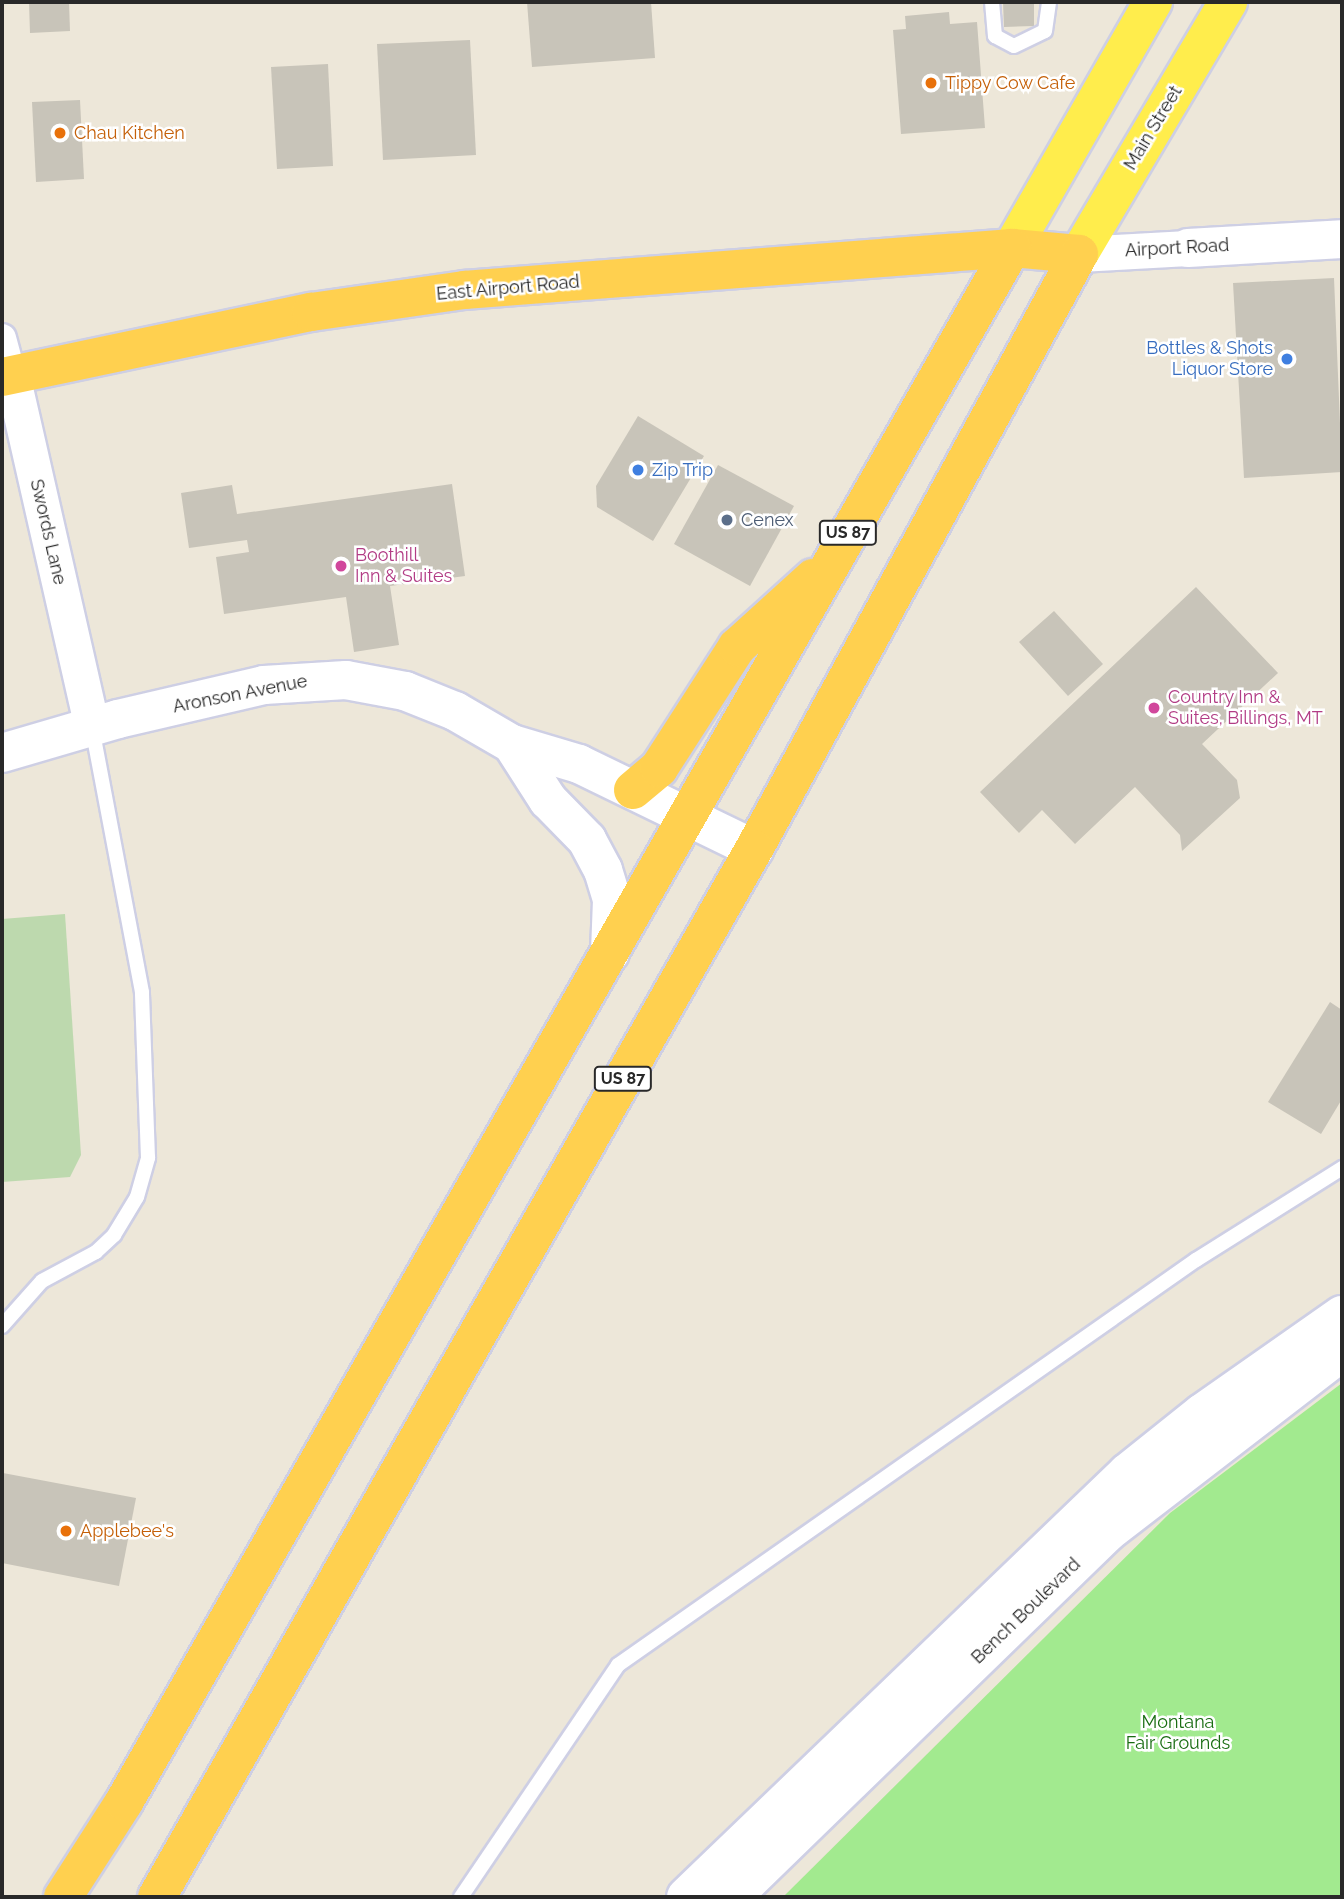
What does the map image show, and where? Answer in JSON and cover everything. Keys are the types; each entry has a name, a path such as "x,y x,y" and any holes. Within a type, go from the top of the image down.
{"highway":[{"name":"Airport Road","path":"1012,248 1079,254"},
{"name":"East Airport Road","path":"7,376 311,312 464,290 1012,248"},
{"name":"US 87","path":"63,1897 124,1802 1012,248"},
{"name":"US 87","path":"157,1897 754,849 1079,254"},
{"path":"633,790 659,768 737,646 831,563"}],"main road":[{"name":"US 87","path":"1012,248 1153,2"},
{"name":"Main Street","path":"1079,254 1228,2"},
{"name":"Airport Road","path":"1188,248 1342,239"},
{"name":"Aronson Avenue","path":"2,753 92,727 264,685 317,678 405,691 455,712 512,744 579,764 754,849"},
{"name":"Aronson Avenue","path":"512,744 548,800 587,840 603,870 612,900 610,953"},
{"path":"686,1897 1126,1473 1202,1413 1342,1315"},
{"name":"Bench Boulevard","path":"732,1897 1108,1532 1342,1352"}],"street":[{"name":"Airport Road","path":"1079,254 1188,248"},
{"name":"Swords Lane","path":"2,338 7,376 92,727"}],"lane":[{"path":"992,2 995,36 1014,46 1045,31 1049,2"},
{"path":"2,1326 42,1281 96,1252 114,1235 137,1197 148,1158 142,992 92,727"},
{"path":"461,1897 618,1665 1196,1260 1342,1168"}],"green space":[{"path":"65,914 81,1155 70,1177 2,1182 2,919"},
{"name":"Montana Fair Grounds","path":"1342,1383 1342,1897 783,1897 1170,1513"}],"building":[{"path":"29,2 69,2 70,31 30,33"},
{"path":"527,2 651,2 655,58 532,67"},
{"path":"1003,2 1034,2 1034,26 1004,27"},
{"path":"949,12 950,24 977,22 985,128 901,134 893,30 906,29 905,16"},
{"path":"470,40 476,155 383,160 377,44"},
{"path":"328,64 333,166 277,169 271,67"},
{"path":"80,100 84,179 36,182 32,102"},
{"path":"1334,278 1342,472 1244,478 1233,283"},
{"path":"638,416 704,456 653,541 597,507 596,486"},
{"path":"718,465 794,506 750,586 674,544"},
{"name":"Boothill Inn & Suites","path":"452,484 465,576 390,586 399,645 354,652 346,597 224,614 216,557 249,552 247,540 189,548 181,493 232,485 237,514"},
{"name":"Country Inn & Suites, Billings, MT","path":"1196,587 1278,673 1202,744 1237,780 1240,798 1182,851 1180,835 1135,787 1075,844 1042,810 1019,833 980,792"},
{"path":"1054,611 1103,664 1068,696 1019,642"},
{"path":"1330,1002 1342,1010 1342,1099 1321,1134 1268,1102"},
{"name":"Applebee's","path":"3,1473 136,1498 119,1586 2,1563"}],"place":[{"name":"Tippy Cow Cafe","path":"931,83"},
{"name":"Chau Kitchen","path":"60,133"},
{"name":"Bottles & Shots Liquor Store","path":"1287,359"},
{"name":"Zip Trip","path":"638,470"},
{"name":"Cenex","path":"727,520"},
{"name":"Boothill Inn & Suites","path":"341,566"},
{"name":"Country Inn & Suites, Billings, MT","path":"1154,708"},
{"name":"Applebee's","path":"66,1531"}]}
